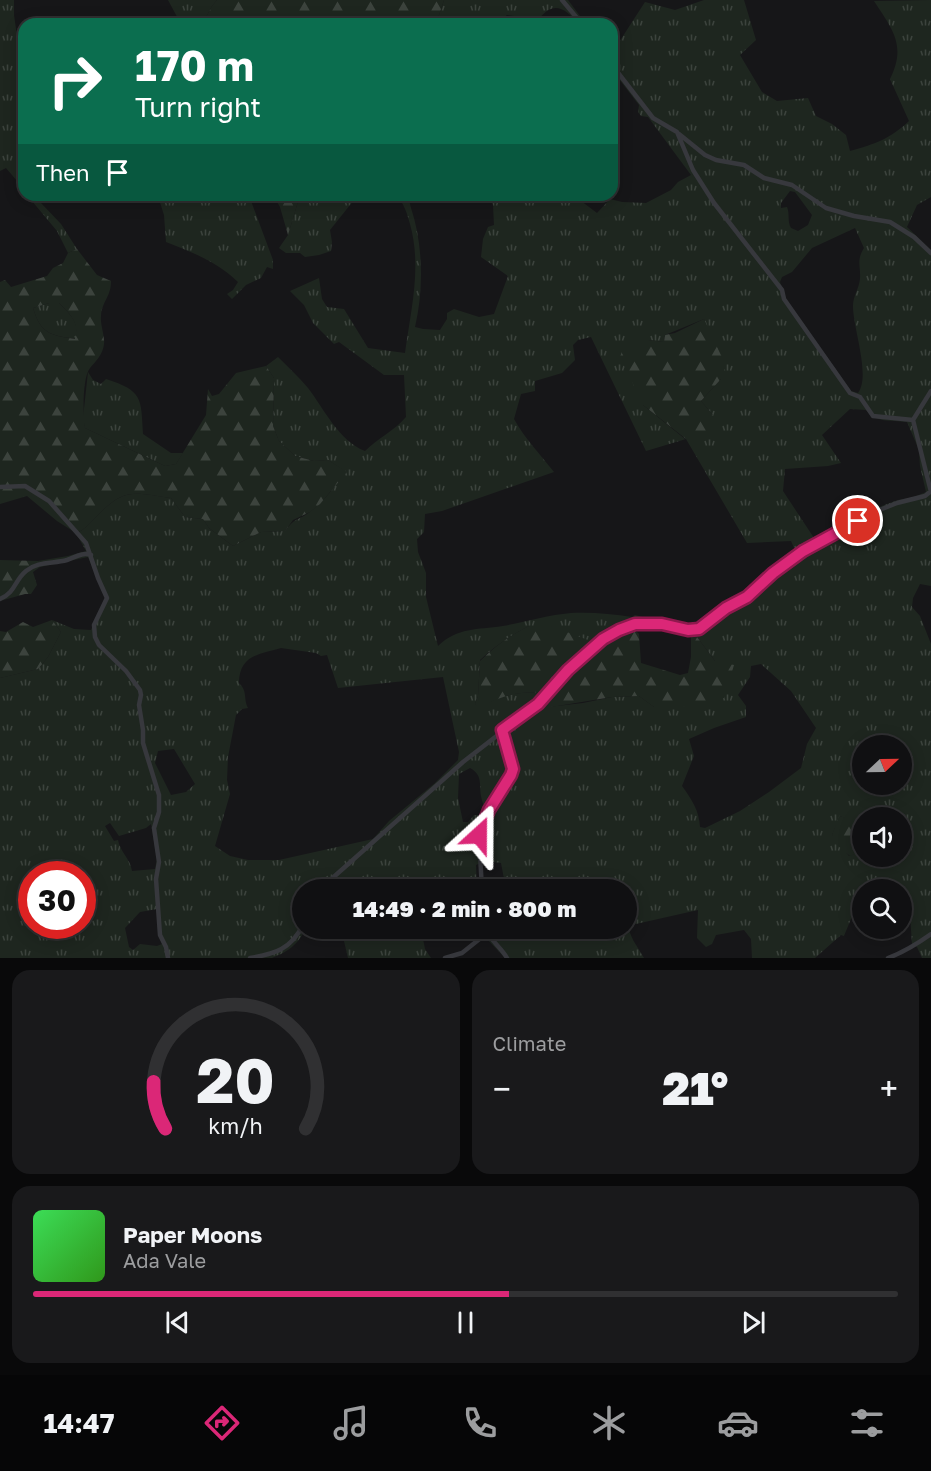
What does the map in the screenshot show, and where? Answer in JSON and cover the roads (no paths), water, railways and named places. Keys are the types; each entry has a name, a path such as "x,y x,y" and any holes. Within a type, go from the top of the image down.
{"street":[{"path":"562,0 577,18"},
{"path":"618,73 653,118 677,132 705,155 716,160 744,165 764,178 792,185 826,208 890,222 914,237 931,253"},
{"path":"677,132 693,170 714,203 782,290 784,299 850,393 860,397 873,416 913,420"},
{"path":"331,879 454,769 538,704 568,670 603,639 635,624 662,624 688,630 699,629 726,608 747,597 773,573 803,551 877,512 931,492 913,420 931,391"},
{"path":"0,487 25,486 49,501 86,543 107,598 94,625 95,637 99,645 126,671 140,690 139,705 143,743 159,795 159,812 154,828 159,862 156,879 160,934 168,958"},
{"path":"0,599 9,595 26,571 34,567 45,562 66,560 85,553 90,555"},
{"path":"481,879 479,835 489,810 513,769 502,730"},
{"path":"888,958 905,952 931,934"},
{"path":"250,958 269,955 283,949 296,939"},
{"path":"445,958 462,953 477,939"},
{"path":"492,939 507,958"}]}
